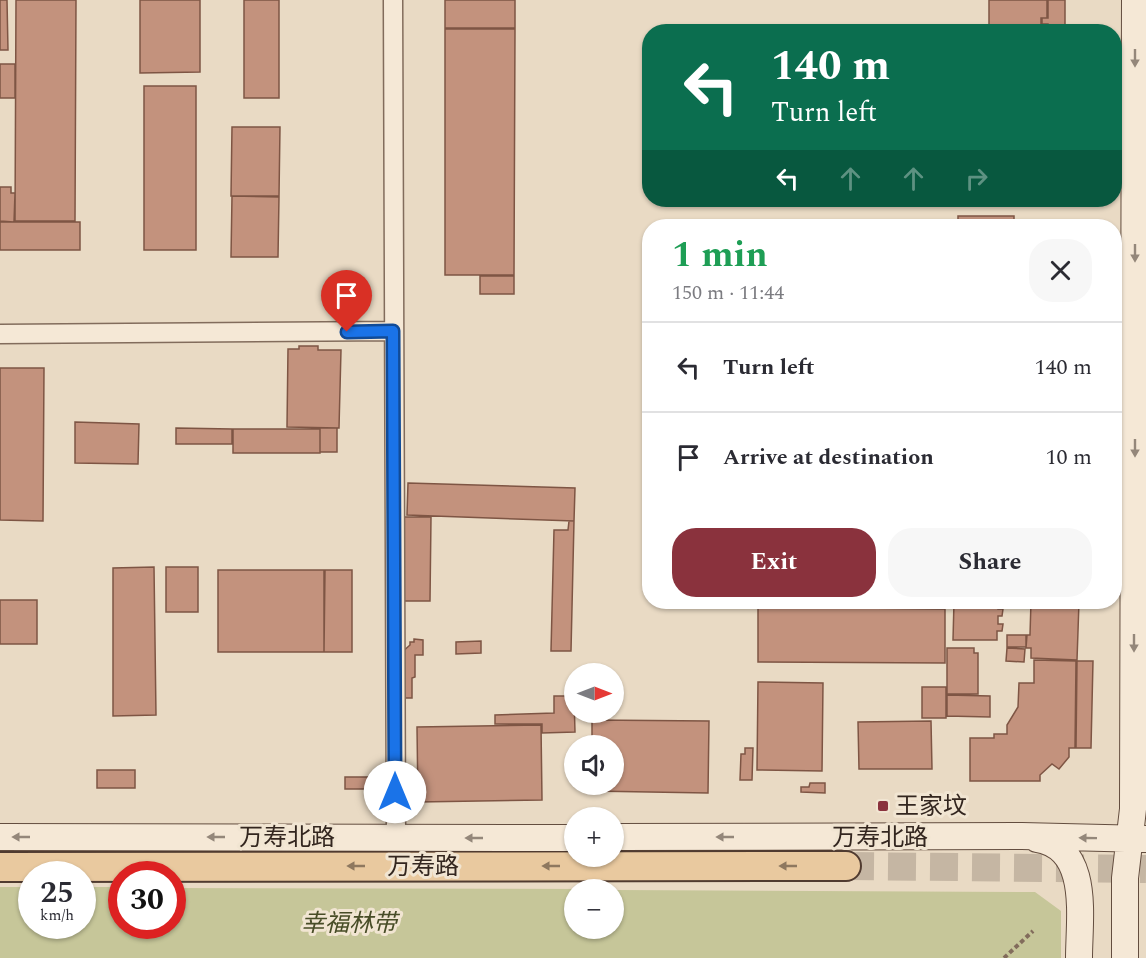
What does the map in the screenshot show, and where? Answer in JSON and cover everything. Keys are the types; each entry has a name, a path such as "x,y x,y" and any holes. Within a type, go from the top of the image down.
{"main road":[{"path":"1125,958 1125,878 1138,839 1133,797 1135,0"},
{"path":"1022,836 1054,844 1070,859 1077,879 1079,958"},
{"name":"万寿北路","path":"624,837 1022,836 1138,839"},
{"name":"万寿北路","path":"0,837 564,837"},
{"name":"万寿路","path":"0,867 846,866"}],"street":[{"path":"393,0 396,838"},
{"path":"0,334 393,331"}],"path":[{"path":"1004,958 1032,931"}],"green space":[{"name":"幸福林带","path":"0,887 18,887 18,939 96,939 96,887 108,887 108,939 186,939 186,888 564,889 564,939 624,939 624,890 1035,892 1061,911 1061,958 0,958"}],"building":[{"path":"0,0 7,0 8,50 0,50"},
{"path":"16,0 76,0 75,221 15,221"},
{"path":"140,0 200,0 200,72 140,73"},
{"path":"244,0 279,0 279,98 244,98"},
{"path":"445,0 515,0 515,28 445,28"},
{"path":"989,0 1047,0 1047,18 1041,18 1041,24 989,24"},
{"path":"1048,0 1065,0 1065,24 1042,24 1042,18 1048,18"},
{"path":"445,29 515,29 514,275 445,275"},
{"path":"0,64 15,64 15,98 0,98"},
{"path":"144,86 196,86 196,250 144,250"},
{"path":"232,127 280,127 279,196 231,196"},
{"path":"0,187 11,187 11,193 15,193 14,222 0,221"},
{"path":"232,196 279,197 278,257 231,257"},
{"path":"958,216 1014,216 1014,219 958,219"},
{"path":"0,222 80,222 80,250 0,250"},
{"path":"480,276 514,276 514,294 480,294"},
{"path":"299,346 318,346 318,350 341,350 339,428 287,427 288,349 299,349"},
{"path":"0,368 44,368 43,521 0,520"},
{"path":"75,422 139,424 138,464 75,463"},
{"path":"176,428 232,429 232,444 176,444"},
{"path":"320,428 337,428 337,452 320,452"},
{"path":"233,429 320,429 320,453 233,453"},
{"path":"408,483 575,488 574,521 407,515"},
{"path":"400,517 431,517 430,601 400,601"},
{"path":"569,521 574,521 571,651 551,651 554,530 568,530"},
{"path":"154,567 156,715 113,716 113,568"},
{"path":"166,567 198,567 198,612 166,612"},
{"path":"218,570 324,570 324,652 218,652"},
{"path":"325,570 352,570 352,652 324,652"},
{"path":"0,600 37,600 37,644 0,644"},
{"path":"758,609 945,609 945,663 758,662"},
{"path":"954,609 1003,609 1002,616 998,616 998,624 1003,624 1002,631 997,631 997,640 953,640"},
{"path":"1031,609 1079,609 1077,660 1031,658 1031,648 1026,648 1027,635 1030,635"},
{"path":"1007,635 1026,635 1026,647 1007,647"},
{"path":"414,639 423,640 423,655 415,655 412,698 403,698 400,654 410,645 410,642 414,642"},
{"path":"481,641 481,653 456,654 456,642"},
{"path":"947,648 974,648 974,653 978,653 978,694 947,694"},
{"path":"1007,648 1025,649 1024,662 1006,661"},
{"path":"1034,660 1076,661 1075,748 1069,748 1069,757 1059,769 1052,764 1040,775 1040,781 970,781 970,738 994,738 994,734 1007,734 1007,725 1018,707 1019,683 1034,683"},
{"path":"1077,661 1093,661 1091,748 1076,748"},
{"path":"758,682 823,683 822,771 757,770"},
{"path":"922,687 946,687 946,718 922,718"},
{"path":"947,695 990,696 990,717 947,716"},
{"path":"554,696 564,696 564,723 575,723 575,732 542,733 542,724 495,724 495,715 554,713"},
{"path":"624,720 709,721 708,793 624,792 624,735 592,735 592,723 624,723"},
{"path":"931,721 932,769 859,769 858,722"},
{"path":"541,725 542,800 418,802 417,727"},
{"path":"745,748 753,748 752,780 740,780 741,754 745,754"},
{"path":"97,770 135,770 135,788 97,788"},
{"path":"345,777 373,777 373,789 345,789"},
{"path":"810,783 825,783 825,793 801,792 801,787 809,787"}],"tunnel":[{"path":"846,866 1146,869"}],"place":[{"name":"王家坟","path":"883,806"}],"route":[{"path":"347,332 393,331 395,792"}]}
